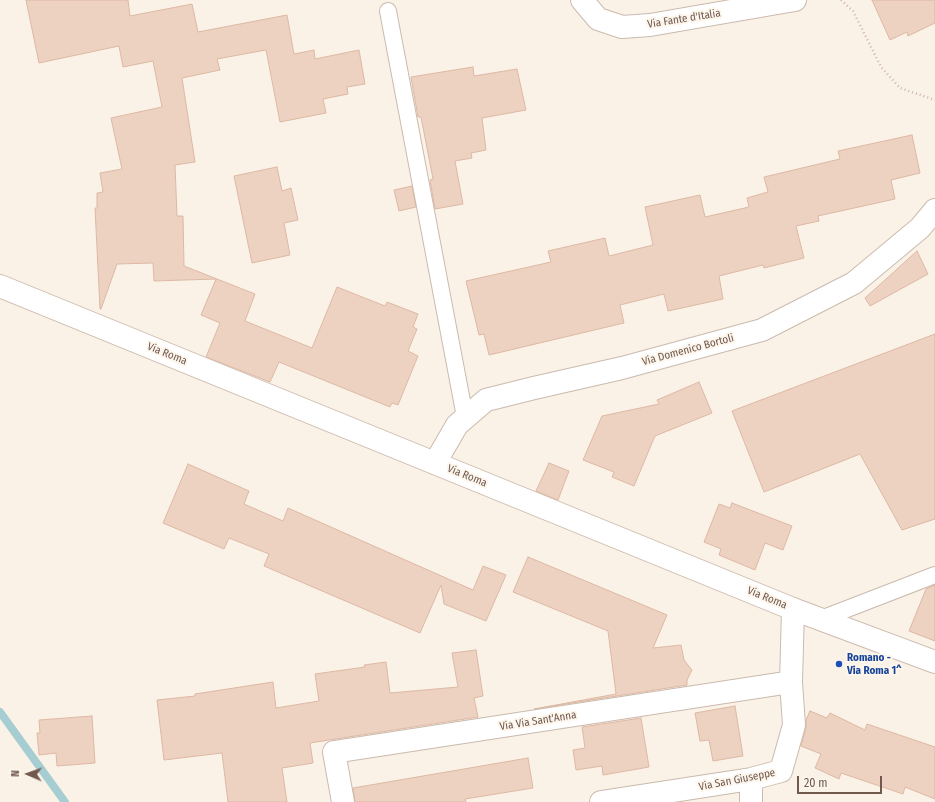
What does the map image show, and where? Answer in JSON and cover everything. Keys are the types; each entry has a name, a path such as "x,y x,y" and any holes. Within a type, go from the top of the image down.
{"street":[{"name":"Via Fante d'Italia","path":"582,0 598,19 622,27 650,25 795,0"},
{"name":"Via Domenico Bortoli","path":"436,463 457,425 486,400 622,368 762,330 854,283 920,228 935,210"},
{"name":"Via Roma","path":"0,286 793,609 935,662"},
{"name":"Via San Giuseppe","path":"601,802 750,779 781,771 794,725 791,682 793,609"},
{"name":"Via Via Sant'Anna","path":"343,802 334,752 791,682"},
{"path":"750,779 751,802"}],"lane":[{"path":"388,11 465,417"},
{"path":"821,619 935,575"}],"path":[{"path":"841,0 853,10 882,67 900,88 935,100"}],"building":[{"path":"26,0 128,0 130,16 192,4 198,32 287,15 294,54 314,50 315,59 359,50 365,84 347,87 348,94 323,99 326,113 280,122 266,50 217,59 220,70 182,78 195,162 175,165 177,216 183,216 184,266 255,294 245,321 312,348 337,287 385,306 387,302 418,314 413,327 417,329 408,351 418,356 398,405 392,403 390,407 279,362 270,382 206,357 220,323 201,315 216,279 154,281 153,263 117,264 100,309 95,208 97,208 97,193 103,192 100,173 122,169 111,118 162,107 153,61 123,67 119,46 39,63"},
{"path":"872,0 935,0 935,23 908,36 907,32 890,40"},
{"path":"473,67 474,76 517,69 526,110 482,118 486,150 471,153 472,158 455,161 463,204 435,209 430,180 433,179 421,117 418,117 411,77"},
{"path":"912,135 920,173 891,180 895,199 818,216 819,221 796,226 804,258 764,268 763,265 719,276 723,299 668,311 664,294 620,305 624,323 489,355 484,334 479,335 466,281 551,262 548,251 605,238 609,256 653,245 645,207 700,195 705,217 749,207 747,198 768,192 764,177 840,159 838,151"},
{"path":"277,167 282,191 291,188 298,220 284,223 290,255 252,263 234,176"},
{"path":"412,186 416,207 399,211 394,190"},
{"path":"917,251 928,274 870,306 865,298"},
{"path":"935,334 935,519 902,530 860,454 764,492 732,411"},
{"path":"699,382 712,413 655,436 634,486 612,477 614,472 583,460 602,416 659,404 657,400"},
{"path":"549,463 569,471 558,500 536,491"},
{"path":"188,464 249,491 244,504 283,521 288,508 473,590 483,566 506,575 486,621 444,604 441,585 420,633 264,566 269,554 229,538 224,549 163,523"},
{"path":"732,503 792,526 783,550 765,543 755,570 719,555 721,549 704,542 719,504 730,508"},
{"path":"528,557 667,615 653,648 681,645 684,660 692,670 687,680 687,685 534,709 616,694 608,631 513,592"},
{"path":"935,585 935,641 909,631 926,589"},
{"path":"476,650 483,696 474,698 478,717 310,743 313,763 282,768 287,802 228,802 222,753 164,760 157,700 195,696 195,694 273,682 276,708 319,701 315,674 365,667 364,665 386,662 390,693 458,687 452,653"},
{"path":"735,706 743,756 713,761 709,740 700,741 695,713"},
{"path":"810,711 827,718 830,713 865,730 867,724 935,747 935,799 905,787 903,794 841,773 839,779 815,768 821,754 801,746 806,728 806,720"},
{"path":"92,716 95,763 57,766 56,753 39,755 37,733 40,733 39,720"},
{"path":"641,718 649,767 603,775 602,766 576,770 573,750 585,748 582,727"},
{"path":"528,758 533,788 465,799 466,802 355,802 353,788"}],"waterway":[{"path":"0,712 65,802"}],"place":[{"name":"Romano - Via Roma 1^","path":"839,664"}]}
